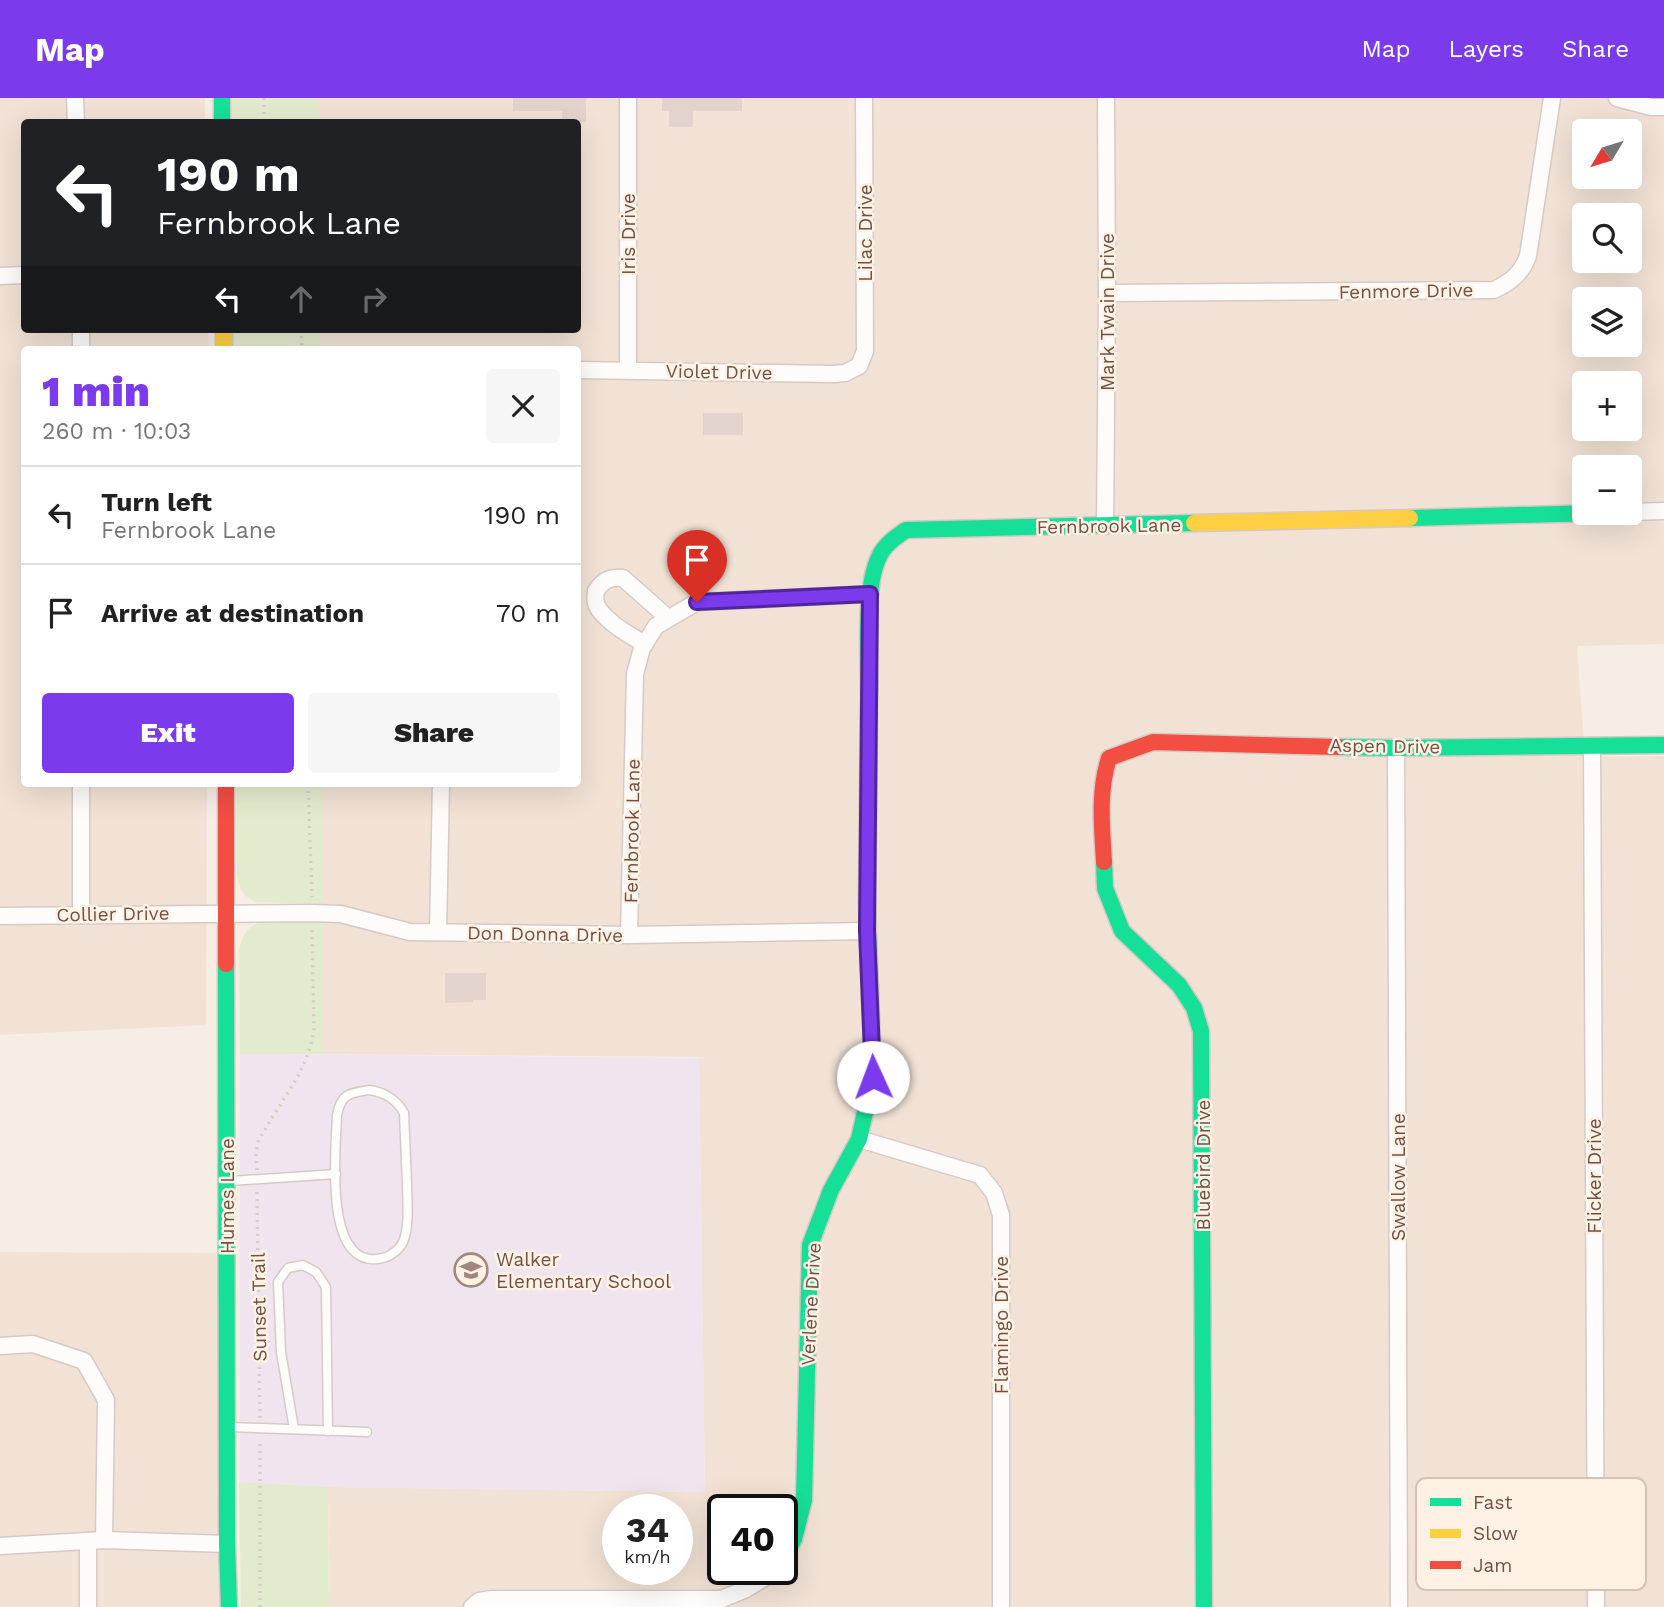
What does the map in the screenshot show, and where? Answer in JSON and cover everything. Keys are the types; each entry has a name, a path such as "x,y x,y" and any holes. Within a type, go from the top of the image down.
{"street":[{"path":"75,98 76,119"},
{"path":"222,98 222,119"},
{"name":"Iris Drive","path":"628,98 628,370"},
{"name":"Lilac Drive","path":"859,366 865,351 864,98"},
{"name":"Mark Twain Drive","path":"1105,526 1106,98"},
{"name":"Fenmore Drive","path":"1107,293 1494,290 1510,283 1528,256 1552,98"},
{"path":"1616,98 1651,107 1664,107"},
{"path":"0,276 21,275"},
{"name":"Violet Drive","path":"581,370 834,374 845,373 859,366"},
{"path":"1642,512 1664,511"},
{"name":"Fernbrook Lane","path":"629,935 635,674 642,648 656,626 697,602 870,594 877,558 887,543 906,530 1572,514"},
{"path":"645,644 618,626 597,607 596,591 601,583 615,577 623,578 668,618"},
{"name":"Verlene Drive","path":"798,1527 804,1500 810,1245 831,1190 859,1139 873,1077 867,931 870,594"},
{"name":"Aspen Drive","path":"1109,758 1153,742 1396,748 1664,745"},
{"name":"Flicker Drive","path":"1592,746 1596,1478"},
{"name":"Swallow Lane","path":"1396,748 1399,1607"},
{"name":"Bluebird Drive","path":"1109,758 1103,776 1101,805 1105,888 1112,911 1122,931 1179,985 1194,1008 1201,1031 1204,1607"},
{"path":"81,787 81,915"},
{"name":"Humes Lane","path":"226,787 229,1607"},
{"path":"439,932 441,787"},
{"name":"Don Donna Drive","path":"226,914 341,914 410,932 629,935 867,931"},
{"name":"Collier Drive","path":"0,916 226,914"},
{"name":"Flamingo Drive","path":"859,1139 980,1175 994,1193 1001,1215 1001,1607"},
{"path":"0,1346 33,1344 83,1361 106,1400 96,1540 88,1607"},
{"path":"0,1546 96,1540 228,1544"},
{"path":"472,1607 479,1601 491,1599 722,1599 752,1585"}],"lane":[{"path":"369,1090 392,1098 404,1113 407,1205 406,1233 403,1244 395,1253 371,1259 357,1254 348,1244 339,1225 336,1174 337,1115 343,1098 348,1094 369,1090"},
{"path":"227,1182 336,1174"},
{"path":"294,1429 281,1352 278,1282 288,1268 303,1265 316,1272 326,1287 328,1430"},
{"path":"227,1427 367,1432"}],"path":[{"path":"264,98 264,119"},
{"path":"308,787 312,902"},
{"path":"256,1154 262,1134 306,1063 312,1042 312,924"},
{"name":"Sunset Trail","path":"257,1198 260,1416"},
{"path":"260,1439 260,1607"}],"shaded area":[{"path":"0,98 205,98 205,119 21,119 21,333 208,333 209,346 21,346 21,787 207,787 206,1025 0,1035"},
{"path":"318,98 1664,98 1664,644 1577,646 1585,757 1664,756 1664,1607 329,1607 328,1487 705,1492 699,1058 706,1057 323,1054 322,787 581,787 581,346 320,346 320,333 581,333 581,119 318,119"},
{"name":"Walker Elementary School","path":"240,1054 699,1058 705,1492 328,1487 240,1482"},
{"path":"0,1252 219,1253 222,1607 0,1607"}],"green space":[{"path":"232,98 318,98 318,119 232,119"},
{"path":"232,333 320,333 320,346 233,344"},
{"path":"236,787 322,787 323,904 256,902 242,891 237,874"},
{"path":"268,921 323,921 323,1054 240,1054 239,949 242,939 251,927"},
{"path":"239,1482 328,1487 329,1607 241,1607"}],"building":[{"path":"513,98 586,98 586,122 581,122 581,119 562,119 562,111 513,111"},
{"path":"662,98 742,98 742,111 693,111 693,127 669,127 669,111 662,111"},
{"path":"703,413 743,413 743,435 703,435"},
{"path":"445,973 486,973 486,1000 445,1003"}],"traffic: fast":[{"path":"222,98 222,119"},
{"path":"1410,518 1572,514"},
{"path":"869,689 868,621 874,570 884,549 906,530 1194,523"},
{"path":"1339,747 1664,745"},
{"path":"1104,862 1105,888 1122,931 1179,985 1194,1008 1201,1031 1204,1607"},
{"path":"798,1523 804,1500 810,1245 831,1190 859,1139 873,1077 867,902"},
{"path":"226,964 229,1607"}],"traffic: slow":[{"path":"224,333 224,346"},
{"path":"1194,523 1410,518"},
{"path":"867,902 869,689"}],"traffic: jam":[{"path":"1104,862 1102,797 1109,758 1153,742 1339,747"},
{"path":"226,787 226,964"}],"place":[{"name":"Walker Elementary School","path":"471,1270"}],"route":[{"path":"697,602 870,594 867,931 873,1077"}]}
